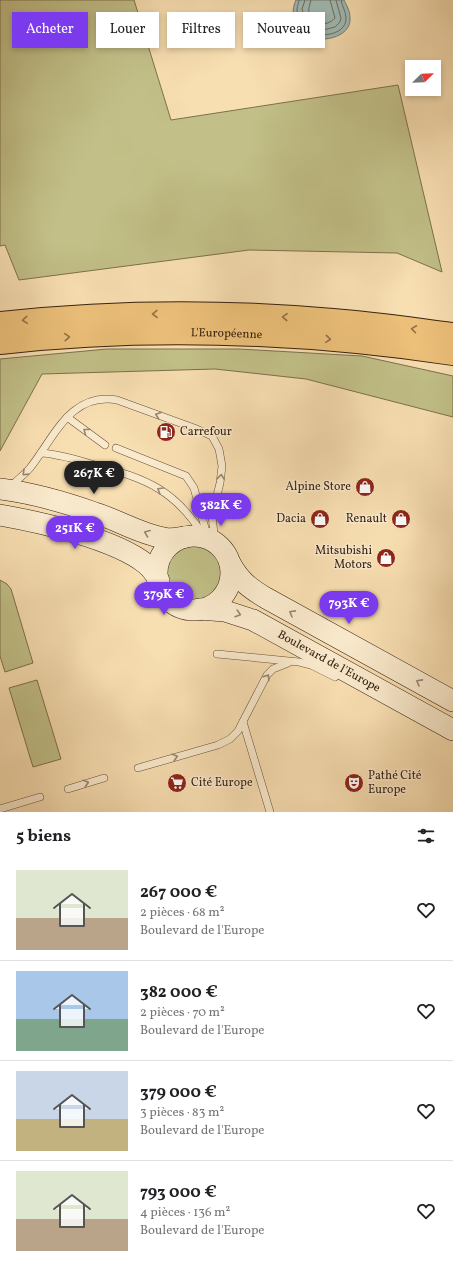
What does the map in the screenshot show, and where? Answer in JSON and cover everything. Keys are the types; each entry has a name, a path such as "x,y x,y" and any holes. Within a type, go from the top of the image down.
{"highway":[{"name":"L'Européenne","path":"0,323 104,315 231,314 333,320 453,334"},
{"name":"L'Européenne","path":"0,343 113,334 202,333 286,336 376,344 453,354"},
{"path":"376,344 453,362"}],"main road":[{"path":"0,515 57,528 94,539 129,553 146,564 156,575 163,592 174,603 188,609 199,609 214,604 225,593 230,579 230,563 224,551 203,539 173,539 156,536 78,507 3,490"},
{"path":"159,581 158,568 162,556 173,543 203,539"},
{"name":"Boulevard de l'Europe","path":"230,563 241,580 266,598 453,701"},
{"name":"Boulevard de l'Europe","path":"199,609 225,611 253,620 453,730"}],"lane":[{"path":"3,490 27,471 75,409 98,399 111,399 194,428 212,436 219,449 222,466 220,484 212,516 203,539"},
{"path":"68,417 105,444"},
{"path":"116,448 186,476 194,488 204,525 203,539"},
{"path":"41,453 62,456 112,469 156,487 182,506 196,522 203,539"},
{"path":"217,654 311,665 340,680"},
{"path":"138,768 224,742 238,731 267,675 278,667 292,662"},
{"path":"399,709 415,715 433,718"},
{"path":"243,722 270,812"},
{"path":"68,789 104,778"},
{"path":"0,809 40,797"}],"shaded area":[{"path":"0,0 134,0 138,12 96,12 96,48 149,48 171,120 398,85 442,272 397,253 249,250 19,280 5,245 0,246"},
{"path":"107,349 239,349 362,356 453,376 453,417 306,379 215,369 42,374 0,451 0,359"},
{"path":"188,544 200,544 210,548 218,556 222,566 222,578 218,588 210,596 200,600 188,600 178,596 170,588 166,578 166,566 170,556 178,548"},
{"path":"0,580 7,584 11,589 33,663 5,672 0,656"},
{"path":"37,680 61,759 33,767 9,688"}],"water":[{"path":"296,0 344,0 350,18 349,25 340,35 325,39 325,12 293,12"}],"place":[{"name":"Carrefour","path":"166,432"},
{"name":"Alpine Store","path":"365,487"},
{"name":"Dacia","path":"320,519"},
{"name":"Renault","path":"401,519"},
{"name":"Mitsubishi Motors","path":"386,558"},
{"name":"Cité Europe","path":"177,783"},
{"name":"Pathé Cité Europe","path":"354,783"}]}
